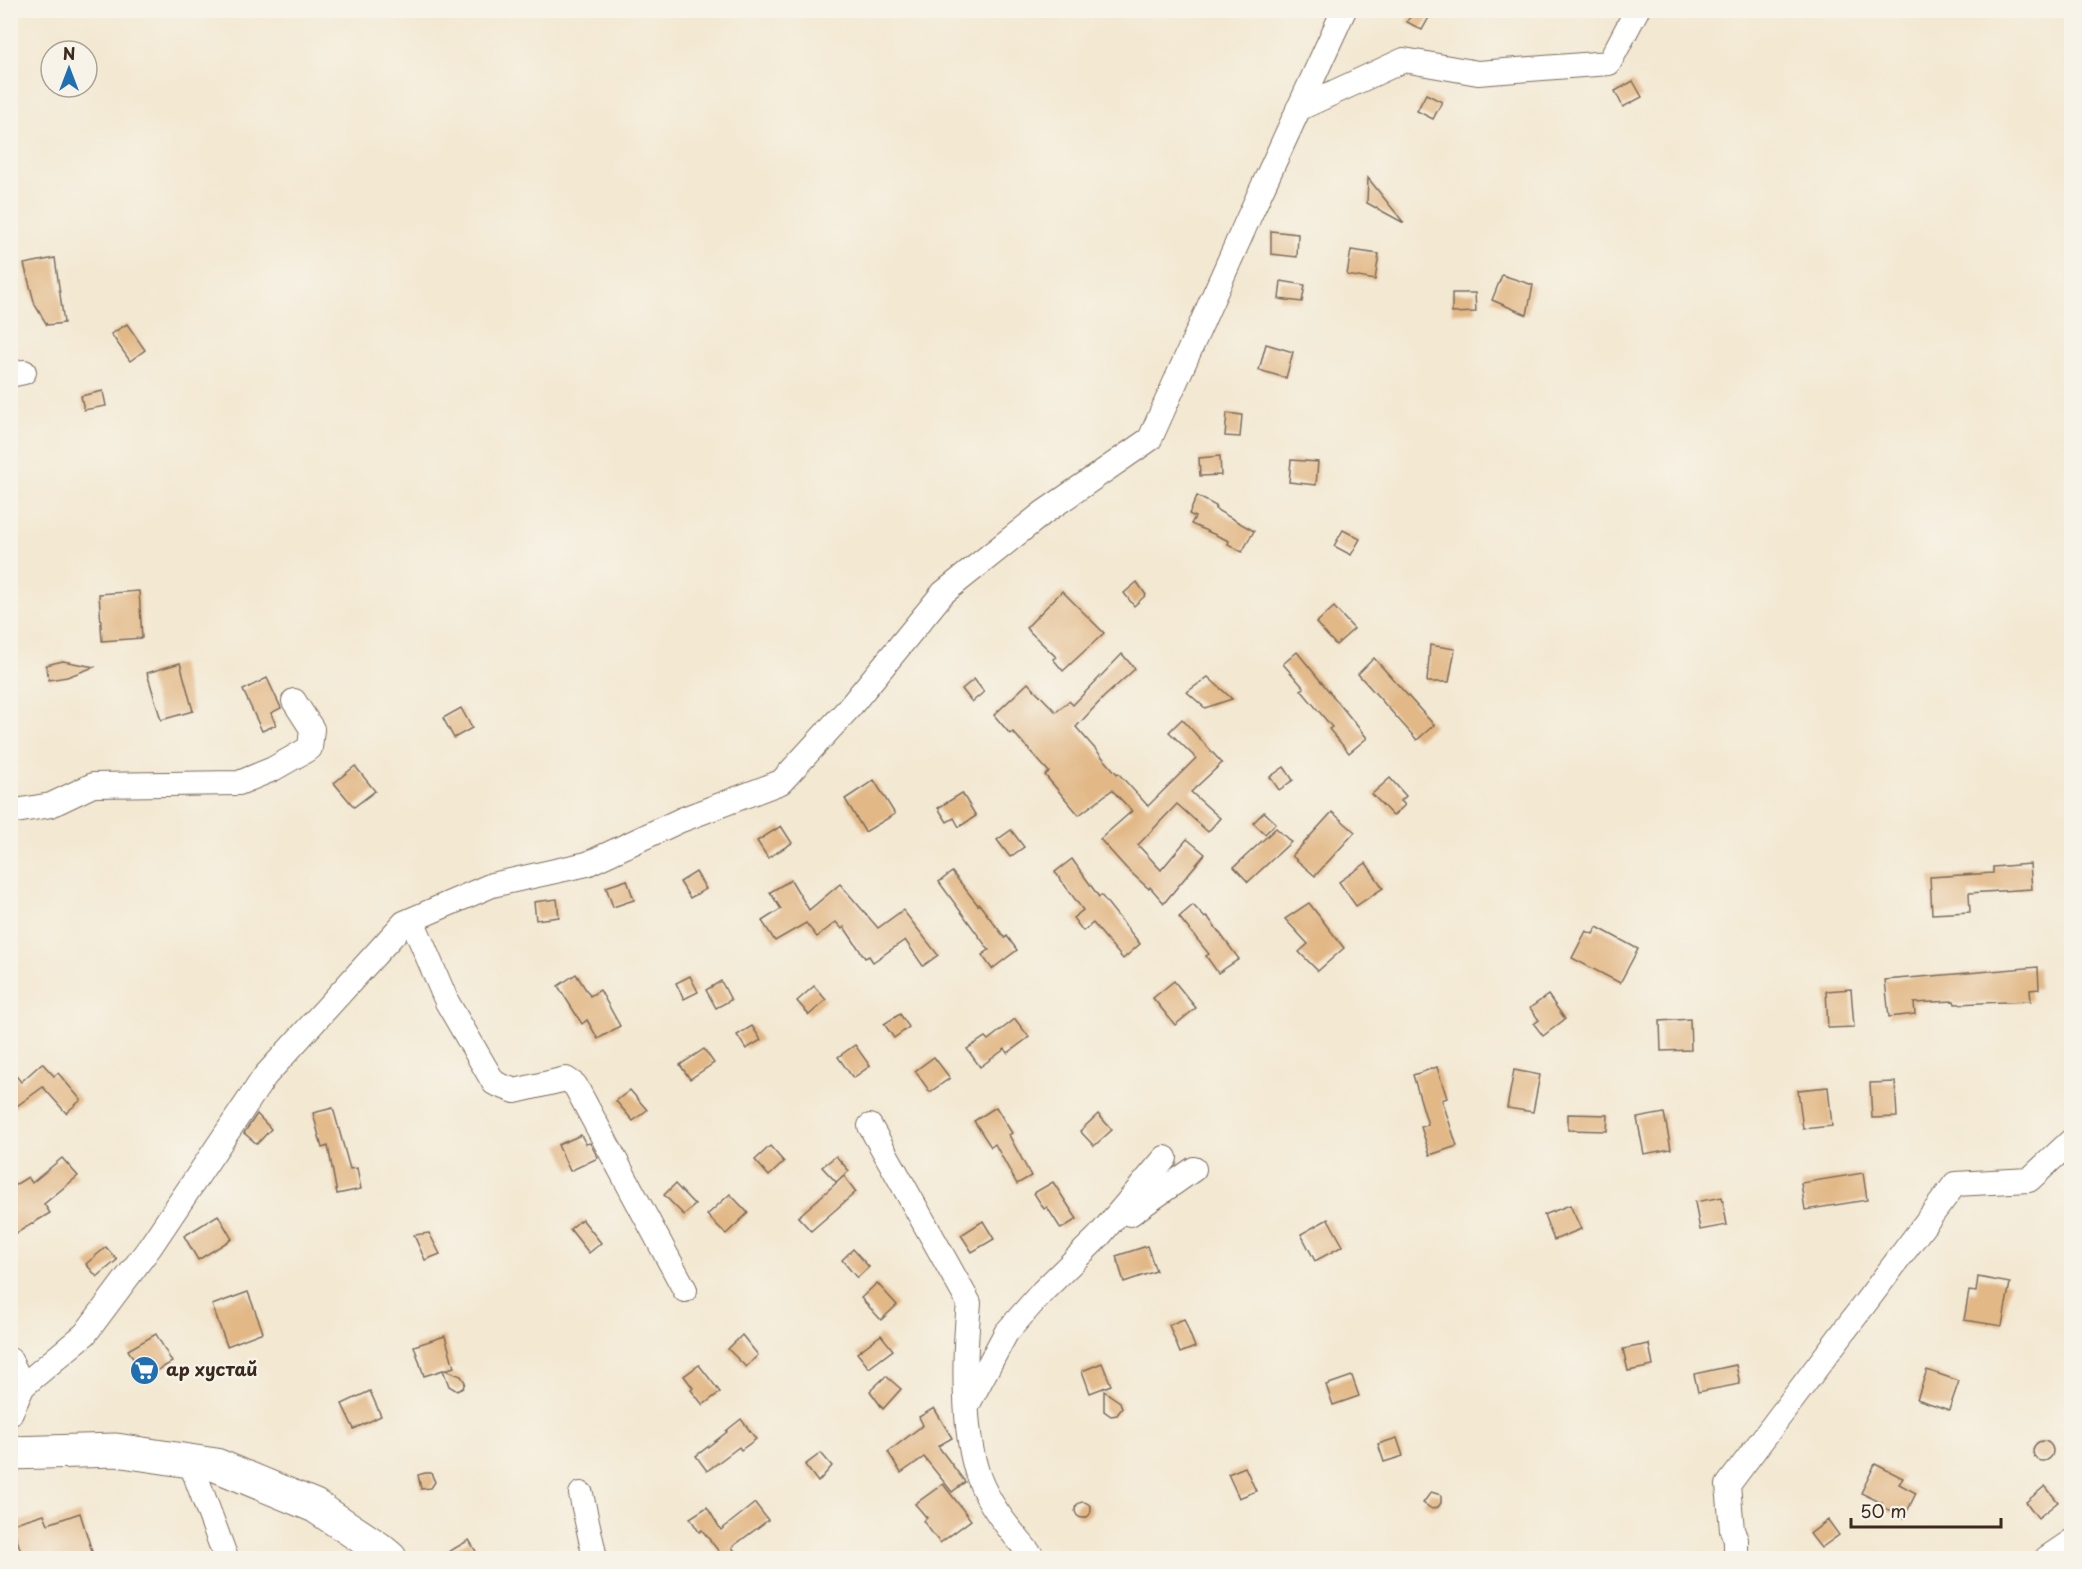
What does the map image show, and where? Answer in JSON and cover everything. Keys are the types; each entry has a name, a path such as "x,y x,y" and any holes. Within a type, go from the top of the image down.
{"main road":[{"path":"10,1453 116,1450 216,1465 315,1506 390,1558"}],"street":[{"path":"10,1413 23,1386 85,1334 150,1247 265,1076 404,923 492,885 587,864 681,820 781,782 849,708 942,593 1042,513 1150,439 1344,10"},
{"path":"1298,109 1404,60 1478,73 1609,63 1637,10"},
{"path":"10,812 51,804 93,785 238,783 273,769 310,748 312,729 294,701"},
{"path":"412,920 447,1002 494,1083 515,1091 566,1079 575,1085 685,1290"},
{"path":"870,1126 969,1304 966,1331 967,1406 970,1443 978,1478 998,1513 1033,1558"},
{"path":"1736,1558 1736,1540 1732,1530 1728,1485 1954,1184 2029,1180 2072,1140"},
{"path":"967,1406 1006,1333 1043,1291 1099,1236 1165,1158"},
{"path":"1099,1236 1194,1169"},
{"path":"10,1360 23,1386"},
{"path":"190,1461 226,1558"},
{"path":"581,1494 595,1558"},
{"path":"2047,1558 2072,1541"}],"building":[{"path":"1414,10 1433,10 1422,30 1407,22"},
{"path":"1633,81 1642,97 1623,107 1615,91"},
{"path":"1426,94 1442,102 1433,119 1417,111"},
{"path":"1368,178 1404,223 1367,203"},
{"path":"1271,231 1298,234 1297,257 1271,254"},
{"path":"1351,250 1379,254 1375,280 1347,275"},
{"path":"55,258 64,323 47,325 35,305 24,264"},
{"path":"1502,275 1533,285 1527,315 1492,300"},
{"path":"1281,281 1305,285 1302,302 1279,299"},
{"path":"1452,293 1475,293 1476,312 1452,313"},
{"path":"127,324 145,350 130,361 111,334"},
{"path":"1266,344 1293,352 1286,378 1259,370"},
{"path":"103,391 106,406 84,410 81,396"},
{"path":"1227,413 1242,415 1240,437 1225,436"},
{"path":"1220,456 1221,475 1200,476 1199,458"},
{"path":"1291,460 1318,462 1316,485 1289,482"},
{"path":"1197,496 1254,531 1242,552 1228,544 1229,541 1191,524 1195,517 1189,514"},
{"path":"1343,530 1360,539 1351,555 1334,546"},
{"path":"1137,582 1146,595 1134,606 1124,593"},
{"path":"139,591 142,638 102,641 99,594"},
{"path":"1062,591 1104,633 1063,671 1053,659 1056,657 1026,628"},
{"path":"1334,607 1354,629 1336,645 1316,623"},
{"path":"1430,645 1455,649 1449,682 1427,682"},
{"path":"1297,652 1367,738 1349,753 1329,729 1332,727 1301,690 1304,688 1283,664"},
{"path":"1122,654 1135,669 1076,727 1117,774 1148,806 1196,758 1169,732 1182,719 1222,763 1191,792 1220,818 1208,832 1177,804 1138,845 1161,870 1187,839 1205,854 1164,903 1150,887 1149,889 1127,869 1100,839 1132,811 1112,790 1079,815 1045,775 1049,772 1013,732 1010,734 994,715 1028,683 1056,712 1069,701 1073,705"},
{"path":"1374,658 1434,725 1417,740 1358,674"},
{"path":"63,661 94,667 67,677 49,680 46,665"},
{"path":"180,663 193,711 161,720 147,673"},
{"path":"1208,677 1232,699 1205,708 1187,692"},
{"path":"267,678 281,708 271,713 276,725 262,731 243,690"},
{"path":"974,679 984,692 972,702 962,689"},
{"path":"461,708 472,728 454,738 443,718"},
{"path":"355,766 375,791 354,807 334,783"},
{"path":"1284,767 1293,780 1279,790 1270,777"},
{"path":"1390,778 1406,796 1401,801 1405,805 1393,816 1372,794"},
{"path":"874,780 895,814 865,832 845,799"},
{"path":"962,793 976,816 959,827 954,818 947,822 938,808"},
{"path":"1264,812 1276,823 1265,834 1253,823"},
{"path":"1332,812 1355,832 1315,876 1292,856"},
{"path":"781,826 792,843 768,858 757,841"},
{"path":"1276,828 1291,842 1248,882 1234,867"},
{"path":"1011,830 1024,847 1010,857 997,840"},
{"path":"1072,859 1099,897 1101,895 1140,944 1123,959 1093,923 1083,931 1073,918 1083,910 1055,872"},
{"path":"1366,863 1383,888 1356,906 1339,882"},
{"path":"2030,864 2032,889 1969,893 1970,912 1932,914 1930,877 1993,873 1993,867"},
{"path":"696,872 706,889 690,898 680,882"},
{"path":"952,872 1017,950 992,969 982,955 989,950 939,882"},
{"path":"627,880 634,900 613,907 606,887"},
{"path":"791,880 809,910 840,884 878,928 903,910 938,955 923,966 905,940 873,962 869,956 865,958 844,927 842,929 836,922 817,937 806,923 775,941 762,921 781,909 770,892"},
{"path":"557,899 559,917 536,920 534,902"},
{"path":"1309,903 1344,948 1318,971 1299,952 1308,944 1285,919"},
{"path":"1193,905 1205,918 1207,916 1239,959 1218,973 1206,956 1209,954 1179,917"},
{"path":"1597,927 1638,949 1620,983 1572,958 1586,931 1593,934"},
{"path":"2038,967 2039,989 2030,990 2031,1001 1914,1003 1915,1014 1889,1017 1885,980"},
{"path":"576,974 590,996 600,990 620,1026 598,1039 587,1020 582,1024 558,986"},
{"path":"690,976 698,992 684,999 676,983"},
{"path":"721,981 731,1000 716,1008 706,990"},
{"path":"1174,981 1196,1008 1175,1025 1153,998"},
{"path":"814,986 826,1000 809,1015 797,1001"},
{"path":"1851,989 1854,1027 1828,1028 1826,991"},
{"path":"1548,995 1565,1019 1543,1036 1534,1024 1539,1020 1530,1008"},
{"path":"900,1014 909,1027 894,1038 884,1024"},
{"path":"1015,1019 1029,1037 1008,1053 1005,1049 980,1067 967,1049 985,1037 988,1040"},
{"path":"1690,1019 1691,1050 1661,1051 1660,1021"},
{"path":"752,1026 761,1040 746,1049 737,1035"},
{"path":"855,1045 870,1066 853,1078 838,1057"},
{"path":"704,1049 714,1063 690,1079 680,1065"},
{"path":"934,1057 950,1078 930,1092 915,1071"},
{"path":"42,1063 54,1076 58,1073 81,1100 66,1113 43,1087 10,1111 10,1068 21,1082"},
{"path":"1437,1067 1447,1098 1442,1100 1457,1146 1430,1155 1421,1127 1428,1125 1413,1075"},
{"path":"1514,1070 1540,1075 1533,1112 1507,1108"},
{"path":"1895,1082 1897,1117 1872,1118 1870,1083"},
{"path":"1828,1087 1832,1126 1803,1129 1798,1090"},
{"path":"630,1090 647,1110 633,1121 616,1101"},
{"path":"996,1107 1012,1133 1009,1135 1031,1176 1017,1184 995,1144 991,1147 974,1121"},
{"path":"333,1108 350,1169 357,1168 361,1189 337,1194 328,1146 322,1148 313,1113"},
{"path":"1664,1113 1671,1149 1644,1154 1637,1118"},
{"path":"257,1114 271,1129 257,1144 244,1133"},
{"path":"1098,1114 1112,1130 1094,1146 1080,1131"},
{"path":"1568,1114 1608,1115 1607,1131 1568,1130"},
{"path":"581,1135 586,1144 590,1143 598,1158 570,1171 558,1145"},
{"path":"770,1146 784,1162 769,1176 755,1160"},
{"path":"836,1156 849,1171 836,1182 822,1167"},
{"path":"62,1158 78,1176 44,1204 50,1213 10,1237 10,1188 28,1177 32,1183"},
{"path":"1863,1173 1867,1200 1805,1210 1801,1183"},
{"path":"844,1176 856,1192 811,1231 798,1217"},
{"path":"1053,1182 1077,1219 1061,1229 1047,1207 1044,1209 1034,1193"},
{"path":"675,1184 695,1205 684,1215 664,1195"},
{"path":"730,1194 748,1213 726,1234 707,1215"},
{"path":"1722,1197 1727,1225 1700,1230 1695,1202"},
{"path":"1570,1205 1581,1229 1554,1240 1544,1215"},
{"path":"218,1215 232,1239 198,1260 184,1236"},
{"path":"582,1219 601,1243 589,1253 570,1229"},
{"path":"1328,1219 1343,1246 1315,1261 1301,1234"},
{"path":"983,1221 994,1239 972,1252 961,1235"},
{"path":"429,1233 440,1254 425,1260 414,1235"},
{"path":"1147,1246 1156,1271 1124,1282 1116,1256"},
{"path":"106,1247 117,1260 97,1277 86,1264"},
{"path":"853,1249 869,1267 857,1278 842,1260"},
{"path":"1978,1277 2010,1283 2002,1326 1964,1320 1969,1291 1976,1292"},
{"path":"877,1283 897,1305 881,1320 861,1298"},
{"path":"248,1292 263,1332 227,1346 212,1305"},
{"path":"1184,1319 1195,1347 1180,1353 1169,1325"},
{"path":"156,1334 172,1362 145,1378 128,1350"},
{"path":"742,1335 758,1355 746,1367 728,1349"},
{"path":"881,1335 893,1350 869,1368 857,1353"},
{"path":"445,1336 454,1367 445,1370 461,1376 465,1382 463,1388 457,1391 449,1386 443,1370 424,1376 414,1346"},
{"path":"1649,1344 1653,1366 1628,1371 1623,1349"},
{"path":"1102,1363 1111,1385 1090,1393 1082,1371"},
{"path":"699,1365 720,1392 703,1405 691,1390 693,1388 684,1376"},
{"path":"1736,1365 1740,1384 1698,1392 1694,1374"},
{"path":"1927,1370 1959,1381 1949,1410 1917,1399"},
{"path":"886,1376 901,1389 883,1409 870,1391"},
{"path":"1352,1376 1359,1396 1333,1405 1326,1385"},
{"path":"370,1391 381,1416 354,1429 342,1404"},
{"path":"1104,1391 1120,1402 1122,1408 1117,1415 1111,1416 1104,1411"},
{"path":"934,1408 952,1438 938,1446 965,1482 952,1492 924,1457 901,1473 888,1452 923,1425 919,1417"},
{"path":"741,1419 756,1439 741,1450 739,1447 707,1471 696,1456"},
{"path":"1397,1438 1403,1456 1384,1462 1378,1444"},
{"path":"2043,1441 2050,1444 2053,1451 2050,1458 2043,1461 2036,1458 2033,1451 2036,1444"},
{"path":"821,1453 832,1466 818,1482 805,1465"},
{"path":"1875,1464 1903,1478 1899,1484 1916,1493 1904,1518 1881,1507 1882,1503 1861,1493"},
{"path":"1245,1467 1256,1491 1239,1498 1228,1474"},
{"path":"431,1473 435,1482 431,1488 421,1489 418,1475"},
{"path":"943,1484 971,1520 940,1543 923,1521 927,1518 915,1504"},
{"path":"2045,1486 2058,1502 2038,1518 2026,1502"},
{"path":"1431,1492 1441,1495 1441,1503 1432,1509 1423,1503"},
{"path":"1080,1502 1086,1502 1091,1510 1089,1516 1080,1518 1075,1513 1075,1507"},
{"path":"755,1503 768,1520 732,1547 739,1558 724,1558 702,1530 699,1532 690,1518 707,1507 721,1530"},
{"path":"80,1513 94,1558 23,1558 12,1524 44,1514 48,1524"},
{"path":"1828,1520 1839,1535 1821,1548 1810,1534"},
{"path":"469,1540 480,1558 438,1558"}],"place":[{"name":"ар хустай","path":"145,1370"}]}
